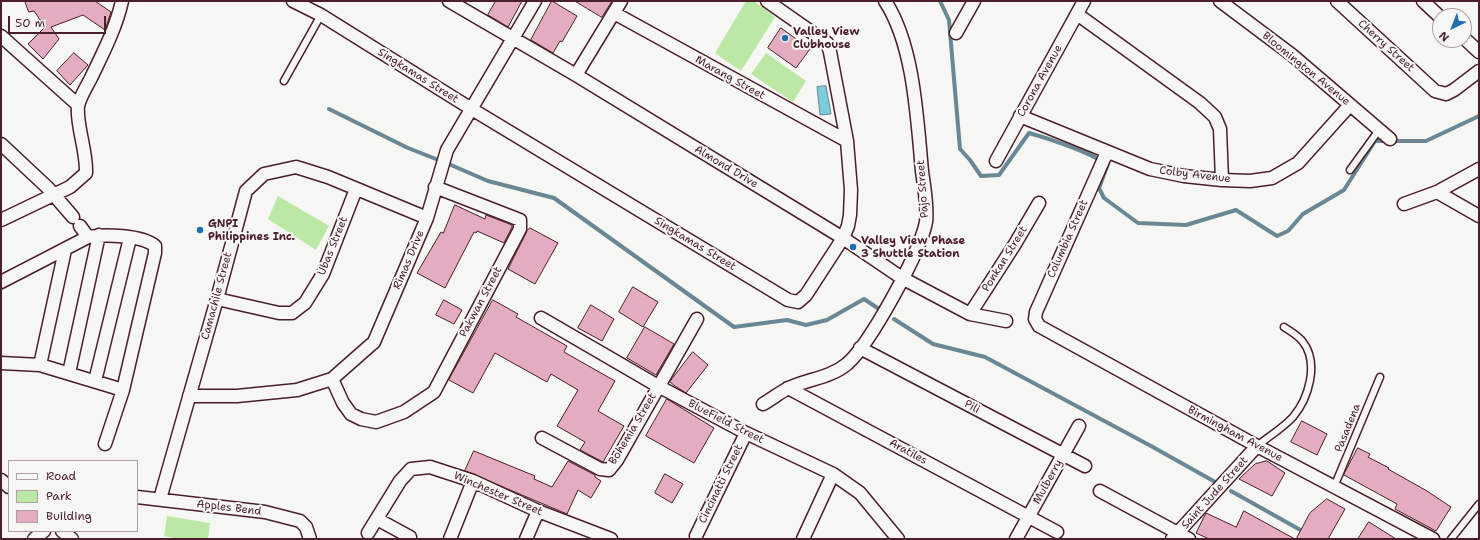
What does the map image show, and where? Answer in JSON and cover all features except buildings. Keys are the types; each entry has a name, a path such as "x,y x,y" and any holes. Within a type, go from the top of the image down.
{"street":[{"path":"1,220 70,188 86,173 85,150 78,105 111,37 119,16 122,1"},
{"name":"Singkamas Street","path":"293,1 321,15 470,108 788,300 798,302 806,295 843,238 848,226 851,190 847,141 827,43 767,1"},
{"name":"Almond Drive","path":"450,1 576,75 843,238 902,278 970,314 1006,321"},
{"name":"Rimas Drive","path":"189,396 237,396 297,390 332,378 374,342 427,218 447,150 470,108 535,1"},
{"path":"576,75 621,1"},
{"name":"Pajo Street","path":"763,404 788,388 834,373 848,363 883,314 902,278 923,232 926,220 926,209 918,122 905,44 896,17 885,1"},
{"path":"956,33 974,1"},
{"name":"Corona Avenue","path":"996,161 1084,1"},
{"name":"Bloomington Avenue","path":"1220,1 1292,55 1390,139"},
{"name":"Cherry Street","path":"1337,1 1435,90 1446,94 1454,90 1479,71"},
{"path":"1423,1 1432,9"},
{"name":"Marang Street","path":"614,13 847,141"},
{"path":"1077,14 1200,103 1215,117 1220,129 1222,180"},
{"path":"1,36 78,105"},
{"name":"Colby Avenue","path":"1020,116 1150,169 1184,176 1222,180 1250,180 1272,178 1298,163 1350,105"},
{"path":"1,144 53,195 76,221 93,236"},
{"name":"Columbia Street","path":"1039,326 1034,319 1036,312 1107,152"},
{"name":"Camachile Street","path":"160,499 246,191 264,174 296,167 328,177 427,218"},
{"path":"1404,204 1437,192 1479,169"},
{"name":"Pakwan Street","path":"332,378 343,403 351,414 361,419 376,422 404,412 434,392 520,228 520,220 513,216 435,187"},
{"name":"Ubas Street","path":"217,299 279,313 292,313 305,303 323,274 356,189"},
{"path":"1437,192 1479,216"},
{"name":"Ponkan Street","path":"970,314 1015,244 1039,203"},
{"path":"69,372 93,236"},
{"path":"1,282 93,236 130,238 150,242 155,246 155,253 123,390 105,444"},
{"path":"95,381 130,238"},
{"path":"40,365 65,250"},
{"name":"BlueField Street","path":"541,318 658,386 746,433 833,474 860,493 898,539"},
{"path":"658,386 697,319"},
{"name":"Birmingham Avenue","path":"1039,326 1257,446 1433,539"},
{"name":"Pili","path":"860,348 1085,466"},
{"path":"1,363 40,365 69,372 123,390"},
{"name":"Bohemia Street","path":"542,438 600,469 608,470 617,460 658,386"},
{"name":"Aratiles","path":"788,388 1057,532"},
{"name":"Mulberry","path":"1016,539 1079,426"},
{"name":"Cincinatti Street","path":"696,536 746,433"},
{"name":"Saint Jude Street","path":"1175,536 1257,446"},
{"name":"Winchester Street","path":"368,532 400,481 411,469 430,467 473,481 597,536 611,539"},
{"path":"803,539 833,474"},
{"path":"450,539 473,481"},
{"path":"1100,491 1175,536 1189,539"},
{"name":"Apples Bend","path":"138,497 264,512 293,519 300,521 306,527 310,539"},
{"path":"526,539 538,511"},
{"path":"377,519 410,537"},
{"path":"34,539 43,532"},
{"path":"63,532 72,539"}],"lane":[{"path":"284,82 321,15"},
{"path":"1350,170 1379,130"},
{"path":"1257,446 1293,417 1304,400 1309,383 1311,361 1303,342 1284,327"},
{"name":"Pasadena","path":"1334,487 1380,377"},
{"path":"1451,539 1479,504"}],"green space":[{"path":"746,1 754,1 775,17 741,71 715,53"},
{"path":"766,53 806,81 793,102 751,74"},
{"path":"278,196 329,226 316,250 268,219"},
{"path":"167,516 210,523 208,539 178,539 164,536"}],"water":[{"path":"826,86 831,114 820,115 817,87"}],"waterway":[{"path":"940,1 949,20 960,149 981,176 999,175 1029,133 1079,150 1108,164 1099,188 1104,198 1138,223 1186,225 1236,210 1277,236 1288,231 1303,214 1344,190 1375,141 1426,141 1479,116"},
{"path":"329,109 408,148 436,159"},
{"path":"451,165 488,181 554,198 734,327 787,320 806,325 827,320 864,299 879,309"},
{"path":"894,319 933,344 985,357 1217,483"},
{"path":"1231,491 1304,532"}],"place":[{"name":"Valley View Clubhouse","path":"785,38"},
{"name":"GNPI Philippines Inc.","path":"200,230"},
{"name":"Valley View Phase 3 Shuttle Station","path":"853,247"}]}
